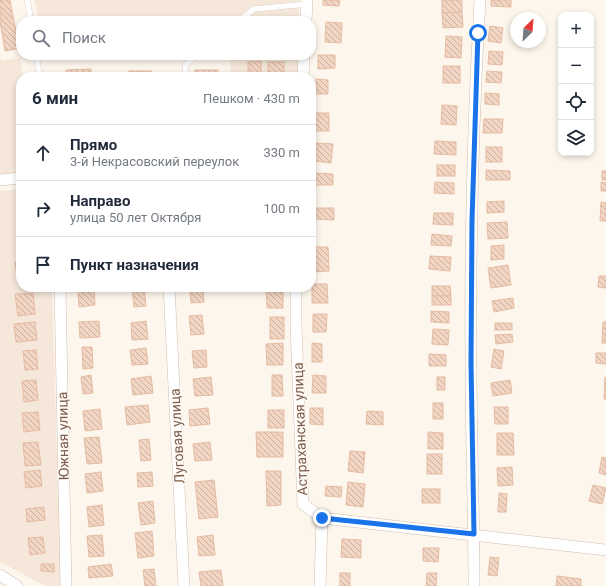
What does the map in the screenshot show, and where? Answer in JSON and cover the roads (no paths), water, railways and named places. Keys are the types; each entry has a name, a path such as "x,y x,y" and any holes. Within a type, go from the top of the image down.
{"street":[{"path":"474,586 471,355 472,220 480,0"},
{"path":"306,16 307,2"},
{"path":"303,72 304,60"},
{"path":"0,180 16,178"},
{"name":"Южная улица","path":"60,292 66,586"},
{"name":"Луговая улица","path":"169,292 184,586"},
{"name":"Астраханская улица","path":"296,292 303,504 322,518"},
{"path":"320,586 322,518 606,550"},
{"path":"0,575 17,586"}],"lane":[{"path":"27,0 30,16"},
{"path":"245,16 254,9 307,2"},
{"path":"37,60 39,72"},
{"path":"186,72 185,65 192,60"}]}
